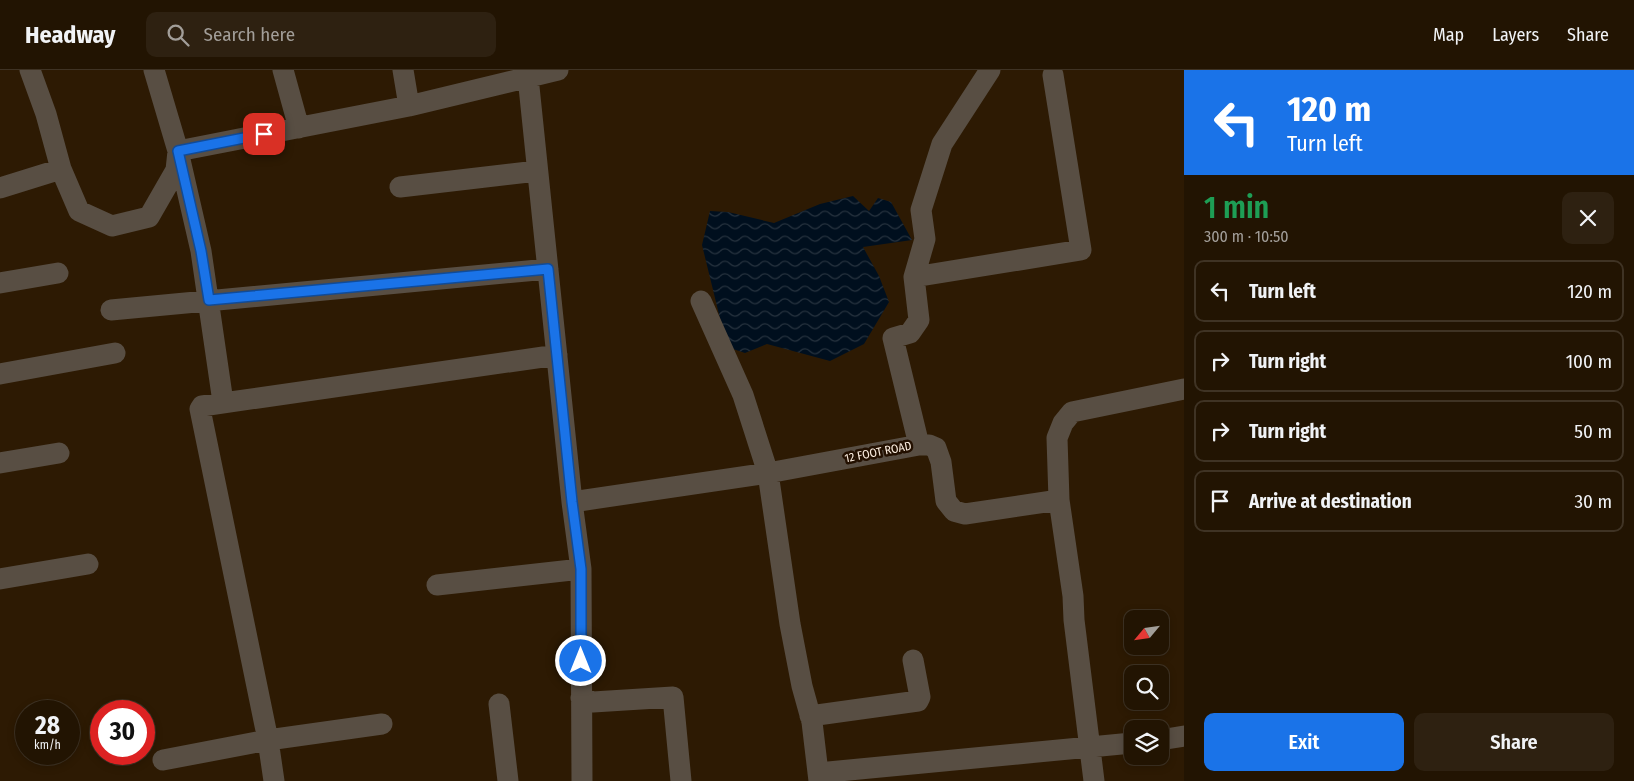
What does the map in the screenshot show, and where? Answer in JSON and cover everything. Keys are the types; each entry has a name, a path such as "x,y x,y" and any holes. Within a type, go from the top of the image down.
{"street":[{"path":"30,70 46,114 61,169 80,211 112,226 149,217 176,170 178,151"},
{"path":"154,70 178,151 201,251 223,402"},
{"path":"283,70 299,128"},
{"path":"403,70 409,106"},
{"path":"178,151 409,106 558,70"},
{"path":"919,445 893,338 910,333 919,320 914,277 925,238 921,210 942,144 990,70"},
{"path":"914,277 1081,250 1053,75"},
{"path":"528,77 556,355 581,569 580,698 582,781"},
{"path":"0,188 61,169"},
{"path":"400,188 537,171"},
{"path":"111,310 548,269"},
{"path":"0,283 58,273"},
{"path":"701,301 743,395 768,473 790,624 810,716 819,777 1124,745"},
{"path":"0,374 115,353"},
{"path":"274,781 268,740 200,410 202,406 556,355"},
{"path":"1094,781 1064,528 1059,500 1057,438 1063,423 1072,412 1184,389"},
{"name":"12 FOOT ROAD","path":"572,502 768,473 919,445 930,445 936,448 941,462 946,501 954,511 965,514 1059,500"},
{"path":"0,463 59,453"},
{"path":"0,579 88,564"},
{"path":"436,585 581,569"},
{"path":"810,716 918,701 920,697 913,660"},
{"path":"580,698 592,702 673,696 681,781"},
{"path":"499,704 508,781"},
{"path":"163,760 268,740 382,724"},
{"path":"1169,738 1184,736"}],"water":[{"path":"853,196 869,211 878,198 891,202 912,240 863,247 879,276 889,302 864,344 830,361 767,344 745,353 727,347 702,245 710,211 728,212 774,223 820,204"}],"route":[{"path":"264,134 178,151 201,251 209,300 548,269 572,502 581,569 581,661"}]}
